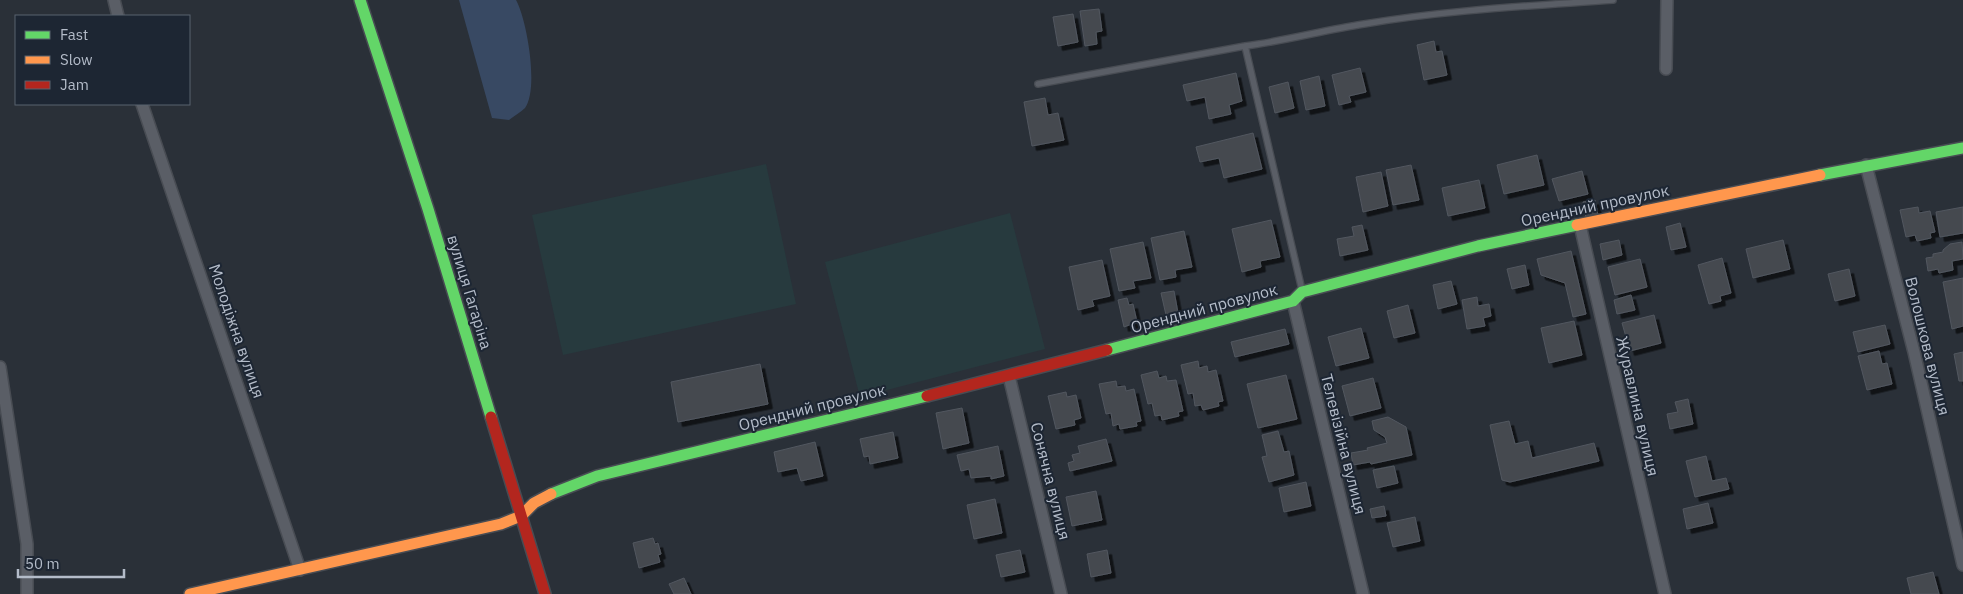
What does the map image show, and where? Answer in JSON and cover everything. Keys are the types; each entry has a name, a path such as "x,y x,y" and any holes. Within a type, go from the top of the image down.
{"street":[{"path":"114,0 118,15"},
{"name":"вулиця Гагаріна","path":"360,0 428,209 545,594"},
{"path":"1666,69 1667,0"},
{"name":"Молодіжна вулиця","path":"142,105 300,570"},
{"name":"Орендний провулок","path":"521,516 534,503 562,489 597,476 1009,376 1293,301 1302,292 1478,246 1866,165 1963,148"},
{"name":"Волошкова вулиця","path":"1866,165 1914,352 1963,565"},
{"name":"Журавлина вулиця","path":"1580,225 1665,594"},
{"name":"Телевізійна вулиця","path":"1293,301 1364,594"},
{"path":"0,367 27,544 27,594"},
{"name":"Сонячна вулиця","path":"1009,376 1061,594"},
{"path":"190,594 501,524 521,516"}],"lane":[{"path":"1038,84 1245,46 1277,42 1364,24 1486,9 1613,0"},
{"path":"1245,46 1302,292"}],"green space":[{"path":"766,164 796,304 563,355 532,215"},
{"path":"1010,213 1045,349 860,397 825,262"}],"water":[{"path":"459,0 516,0 524,23 530,54 531,86 525,108 509,120 492,118"}],"building":[{"path":"1099,9 1102,31 1096,32 1097,44 1085,46 1080,11"},
{"path":"1073,14 1078,42 1058,46 1053,17"},
{"path":"1434,41 1436,52 1442,51 1447,75 1424,80 1417,45"},
{"path":"1360,68 1366,92 1349,96 1351,102 1339,105 1332,75"},
{"path":"1236,73 1242,101 1229,105 1231,114 1209,119 1205,97 1187,101 1183,85"},
{"path":"1319,76 1325,106 1306,110 1300,81"},
{"path":"1288,82 1294,108 1275,113 1269,87"},
{"path":"1045,98 1048,115 1058,113 1064,140 1032,146 1024,102"},
{"path":"1253,133 1262,169 1224,178 1219,158 1200,162 1196,147"},
{"path":"1537,155 1544,185 1504,194 1497,165"},
{"path":"1411,165 1419,200 1393,205 1386,170"},
{"path":"1582,171 1588,194 1559,201 1552,179"},
{"path":"1381,172 1388,206 1363,212 1356,177"},
{"path":"1479,180 1485,208 1448,216 1442,188"},
{"path":"1595,200 1598,215 1586,218 1583,202"},
{"path":"1918,207 1919,213 1930,211 1935,232 1930,233 1931,238 1917,241 1915,235 1906,237 1900,210"},
{"path":"1963,207 1963,233 1940,237 1936,212"},
{"path":"1271,220 1280,257 1260,261 1261,267 1242,272 1232,229"},
{"path":"1680,223 1686,247 1671,250 1666,227"},
{"path":"1362,225 1368,250 1340,256 1337,239 1354,236 1352,227"},
{"path":"1184,231 1192,267 1175,270 1176,277 1160,280 1151,238"},
{"path":"1619,240 1622,255 1603,260 1600,244"},
{"path":"1783,240 1790,269 1753,278 1746,249"},
{"path":"1143,242 1151,278 1133,281 1135,288 1119,291 1110,249"},
{"path":"1962,242 1963,259 1952,261 1953,270 1939,273 1938,269 1928,271 1926,258 1943,252 1950,244"},
{"path":"1571,251 1586,314 1573,317 1565,283 1541,275 1537,259"},
{"path":"1722,258 1731,293 1720,296 1721,301 1709,304 1698,265"},
{"path":"1640,259 1647,287 1615,295 1608,267"},
{"path":"1102,260 1110,296 1092,300 1094,306 1078,310 1069,267"},
{"path":"1525,265 1529,285 1512,289 1507,269"},
{"path":"1849,269 1855,296 1835,301 1828,274"},
{"path":"1963,278 1963,326 1952,329 1943,282"},
{"path":"1451,281 1457,304 1438,309 1433,285"},
{"path":"1174,291 1178,313 1166,315 1161,293"},
{"path":"1631,295 1635,310 1617,314 1614,300"},
{"path":"1477,297 1478,306 1489,304 1491,316 1483,318 1485,326 1467,329 1462,300"},
{"path":"1127,298 1129,305 1133,304 1137,322 1124,327 1118,300"},
{"path":"1408,305 1415,333 1394,338 1387,311"},
{"path":"1654,315 1661,343 1630,351 1622,323"},
{"path":"1574,321 1582,355 1549,363 1541,328"},
{"path":"1885,325 1890,344 1858,352 1853,332"},
{"path":"1361,328 1369,358 1336,366 1328,337"},
{"path":"1285,329 1289,344 1235,357 1231,342"},
{"path":"1879,351 1882,364 1887,363 1892,384 1867,390 1858,356"},
{"path":"1963,352 1963,381 1959,381 1954,354"},
{"path":"1198,361 1199,368 1207,366 1208,372 1216,370 1223,401 1218,402 1219,406 1203,410 1201,405 1195,406 1193,393 1188,394 1181,365"},
{"path":"760,364 768,404 678,422 671,382"},
{"path":"1157,371 1159,378 1166,376 1167,381 1176,380 1183,411 1178,412 1179,416 1162,420 1161,415 1155,416 1152,403 1148,404 1141,375"},
{"path":"1286,375 1297,419 1258,428 1247,384"},
{"path":"1373,378 1381,408 1350,416 1342,386"},
{"path":"1116,381 1117,387 1125,386 1126,391 1134,389 1141,421 1136,422 1137,426 1120,429 1119,424 1113,426 1111,413 1106,414 1099,384"},
{"path":"1066,392 1067,397 1076,395 1081,418 1074,420 1075,425 1056,429 1048,396"},
{"path":"1688,399 1693,424 1670,429 1667,414 1678,412 1675,402"},
{"path":"962,408 969,443 943,449 936,413"},
{"path":"1388,417 1406,427 1412,455 1371,464 1370,462 1353,465 1351,453 1368,450 1367,448 1387,443 1385,437 1374,430 1372,421"},
{"path":"1509,421 1515,444 1528,441 1532,458 1594,443 1599,461 1510,482 1502,480 1490,425"},
{"path":"1278,431 1284,452 1289,451 1294,475 1269,482 1262,457 1267,456 1262,435"},
{"path":"893,432 898,458 870,464 869,456 864,457 860,439"},
{"path":"1106,439 1112,461 1070,471 1068,463 1074,461 1072,455 1080,453 1078,446"},
{"path":"815,442 823,476 801,481 797,468 778,472 774,452"},
{"path":"998,446 1004,476 991,479 991,476 971,478 969,469 961,471 957,455"},
{"path":"1706,456 1712,481 1726,478 1729,489 1695,497 1686,461"},
{"path":"1394,466 1398,483 1377,488 1373,470"},
{"path":"1306,482 1311,506 1284,512 1279,488"},
{"path":"1096,491 1102,520 1072,526 1066,497"},
{"path":"995,499 1002,533 974,539 967,505"},
{"path":"1708,503 1713,523 1687,529 1683,509"},
{"path":"1384,506 1386,516 1372,518 1370,509"},
{"path":"1415,517 1420,541 1393,547 1387,523"},
{"path":"653,538 655,544 658,543 661,554 658,555 660,562 639,568 633,543"},
{"path":"1020,550 1025,572 1001,577 996,555"},
{"path":"1107,550 1111,573 1091,577 1087,554"},
{"path":"1933,572 1939,594 1911,594 1907,578"},
{"path":"684,578 691,594 674,594 669,584"}],"traffic: fast":[{"path":"360,0 428,209 491,417"},
{"path":"1820,175 1963,148"},
{"path":"1107,350 1293,301 1302,292 1478,246 1577,225"},
{"path":"551,494 597,476 927,396"}],"traffic: slow":[{"path":"1577,225 1820,175"},
{"path":"190,594 501,524 521,516 534,503 551,494"}],"traffic: jam":[{"path":"927,396 1107,350"},
{"path":"491,417 545,594"}]}
